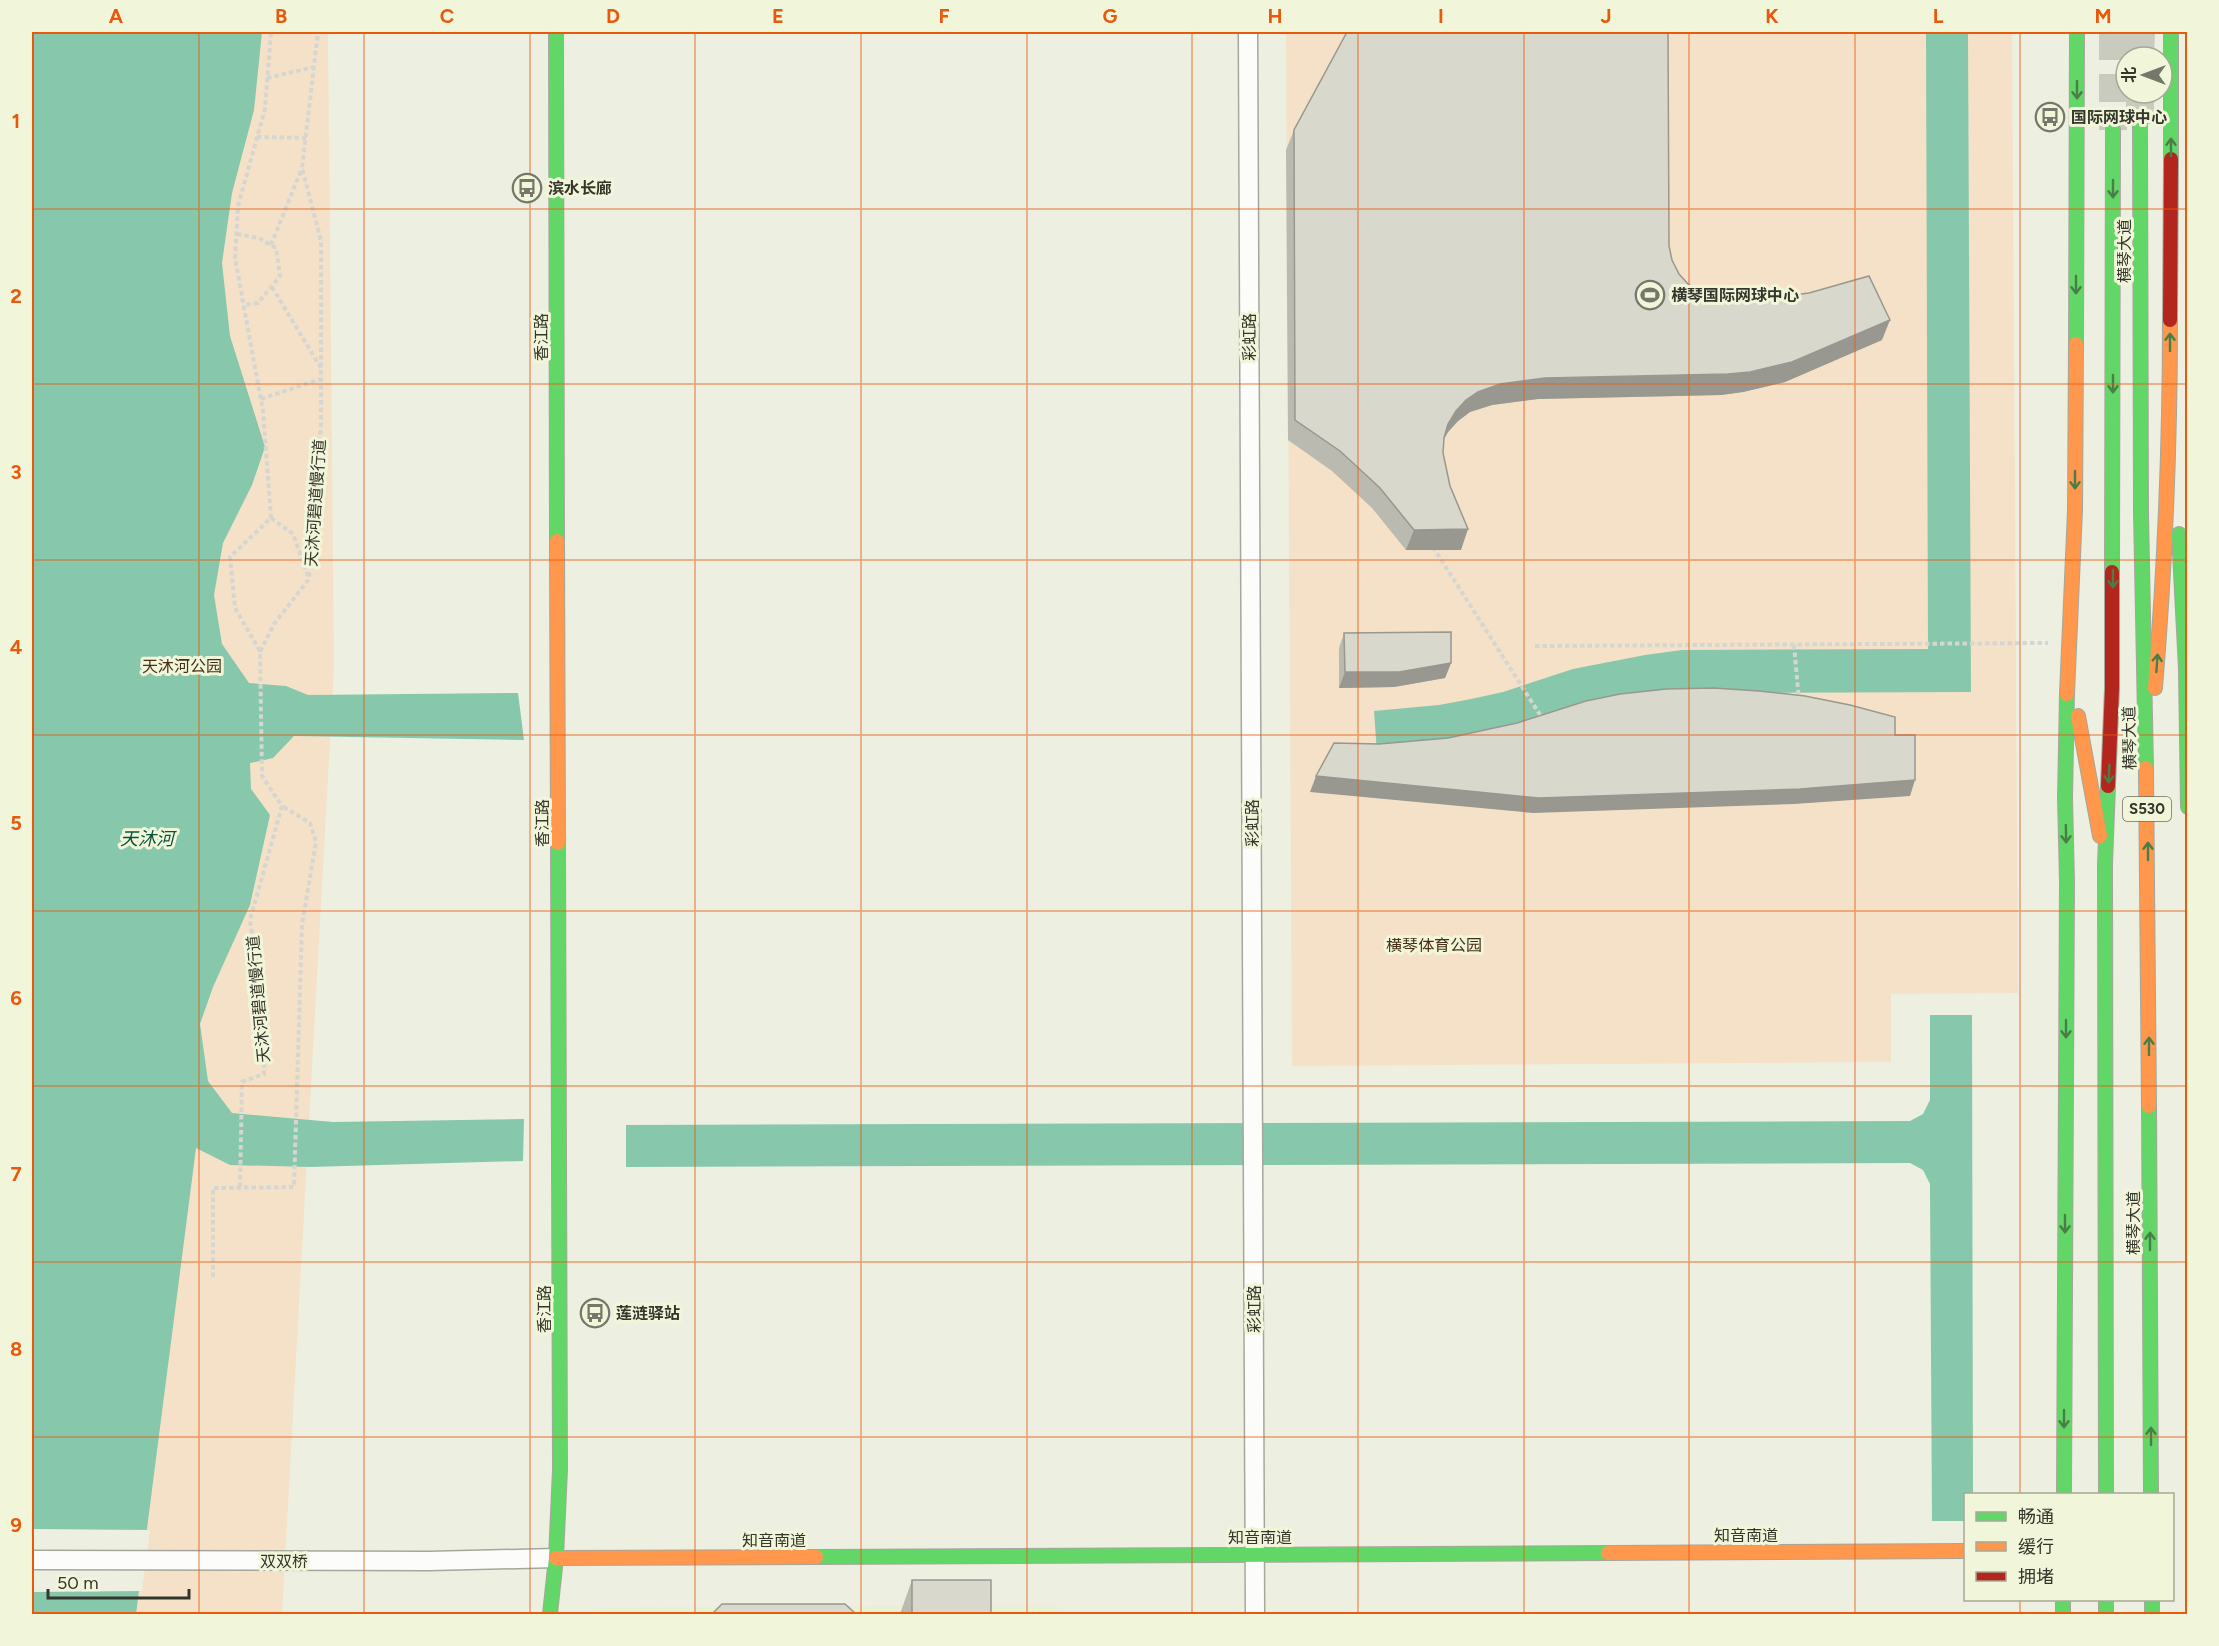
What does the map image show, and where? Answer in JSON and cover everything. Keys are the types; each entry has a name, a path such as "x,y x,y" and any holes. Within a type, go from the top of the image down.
{"main road":[{"name":"香江路","path":"550,1614 556,1557 560,1469 556,32"},
{"path":"556,56 565,32"},
{"path":"2062,1491 2067,906 2065,798 2068,650 2075,510 2077,32"},
{"path":"2147,826 2161,613 2170,400 2171,32"},
{"name":"横琴大道","path":"2140,124 2141,513 2147,826 2151,1493"},
{"name":"横琴大道","path":"2106,1493 2105,864 2112,677 2113,130"},
{"path":"2170,400 2185,646 2187,807"},
{"path":"2068,650 2075,702 2105,864"},
{"name":"知音南道","path":"556,1557 1964,1551"}],"street":[{"name":"彩虹路","path":"1248,32 1255,1614"},
{"name":"双双桥","path":"32,1560 429,1561 556,1557"}],"path":[{"path":"271,32 265,109 238,206 235,258 261,399 271,518 293,534 309,579"},
{"name":"天沐河碧道慢行道","path":"240,1187 242,1082 264,1074 261,1000 250,920 282,806 262,776 260,652 274,624 309,579 321,425 321,241 302,168 318,32"},
{"path":"267,78 314,67"},
{"path":"257,137 306,138"},
{"path":"271,245 302,168"},
{"path":"237,234 259,238 276,248 280,276 258,303 243,305"},
{"path":"272,287 321,369"},
{"path":"261,399 321,379"},
{"path":"260,652 235,608 230,557 271,518"},
{"path":"1427,537 1547,727"},
{"path":"1535,646 2052,643"},
{"path":"1794,645 1799,704"},
{"path":"213,1276 213,1188 294,1187 302,924 316,842 310,822 282,806"}],"shaded area":[{"path":"1057,1605 1057,1614 600,1614 601,1607"}],"green space":[{"name":"天沐河公园","path":"32,32 328,32 334,668 282,1614 32,1614"},
{"name":"横琴国际网球中心","path":"1286,32 2012,32 2018,993 1891,994 1891,1062 1292,1066"}],"water":[{"name":"天沐河","path":"32,32 262,32 254,110 232,193 222,263 230,336 265,447 252,485 223,543 214,595 222,644 249,683 286,686 308,695 518,693 524,740 294,736 273,758 250,763 251,789 270,815 250,905 213,987 200,1024 208,1081 232,1113 333,1122 524,1119 523,1161 310,1167 230,1165 196,1148 136,1614 32,1614"},
{"path":"1926,32 1968,32 1971,692 1685,693 1377,753 1374,711 1439,705 1471,699 1503,692 1573,669 1645,655 1682,650 1928,649"},
{"path":"1930,1015 1972,1015 1973,1493 1964,1493 1964,1521 1932,1521 1930,1184 1923,1170 1910,1163 626,1167 626,1125 1910,1121 1923,1114 1930,1100"}],"pier":[{"path":"32,1529 150,1530 142,1591 32,1592"}],"building":[{"path":"1347,32 1668,32 1669,246 1672,260 1679,274 1689,285 1702,293 1717,297 1754,300 1809,293 1869,276 1890,320 1792,362 1750,372 1545,378 1500,384 1478,392 1456,411 1448,424 1444,438 1443,453 1450,486 1468,529 1414,530 1380,488 1340,451 1295,420 1294,130"},
{"path":"1451,632 1451,663 1399,672 1345,672 1344,633"},
{"path":"1713,688 1805,696 1895,717 1895,735 1915,735 1915,780 1800,789 1539,798 1316,776 1334,743 1379,744 1448,738 1517,723 1586,701 1620,694 1666,689"},
{"path":"912,1580 991,1580 991,1614 912,1614"},
{"path":"722,1604 845,1604 856,1614 712,1614"}],"tunnel":[{"path":"2113,32 2113,130"},
{"path":"2140,45 2141,32"},
{"path":"2140,105 2140,124"}],"traffic: fast":[{"path":"556,32 557,541"},
{"path":"2076,344 2077,32"},
{"path":"2171,32 2171,159"},
{"path":"2140,124 2141,513 2146,768"},
{"path":"2112,572 2113,130"},
{"path":"2179,534 2186,669 2188,807"},
{"path":"2064,1493 2067,694"},
{"path":"2106,1493 2105,864 2108,786"},
{"path":"550,1614 556,1558 560,1469 558,843"},
{"path":"2149,1106 2151,1493"},
{"path":"816,1557 1608,1553"},
{"path":"2063,1601 2063,1614"},
{"path":"2106,1601 2106,1614"},
{"path":"2152,1601 2152,1614"}],"traffic: slow":[{"path":"2155,688 2166,504 2170,320"},
{"path":"2067,694 2075,510 2076,344"},
{"path":"557,541 558,843"},
{"path":"2078,716 2100,836"},
{"path":"2146,768 2149,1106"},
{"path":"1608,1553 1964,1551"},
{"path":"556,1558 816,1557"}],"traffic: jam":[{"path":"2170,320 2171,159"},
{"path":"2108,786 2112,688 2112,572"}],"place":[{"name":"国际网球中心","path":"2050,117"},
{"name":"滨水长廊","path":"527,188"},
{"name":"横琴国际网球中心","path":"1650,295"},
{"name":"莲涟驿站","path":"595,1313"}],"park label":[{"name":"横琴体育公园","path":"1434,945"}]}
